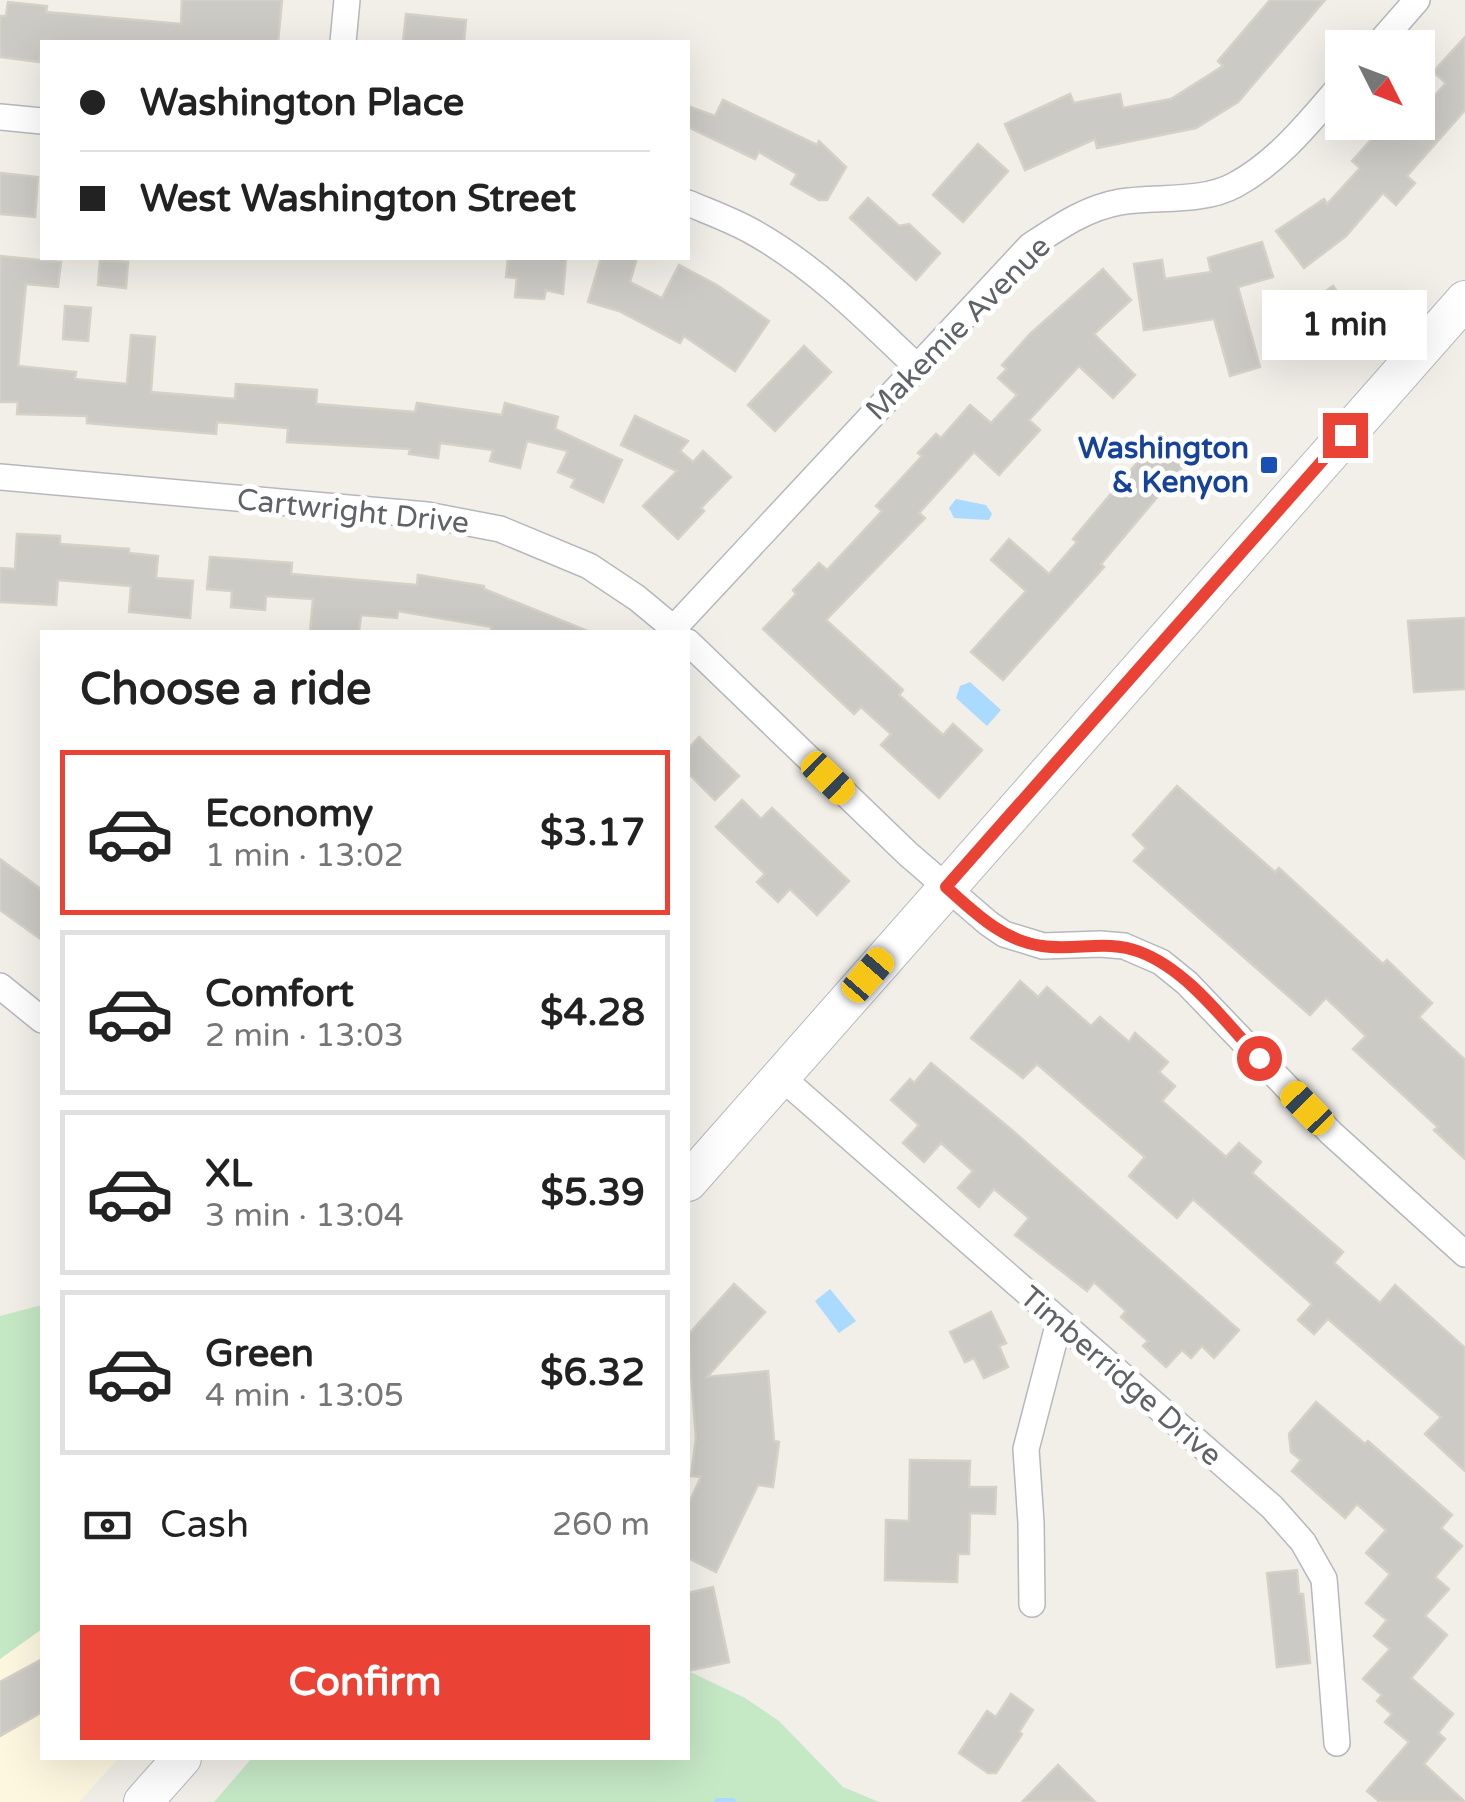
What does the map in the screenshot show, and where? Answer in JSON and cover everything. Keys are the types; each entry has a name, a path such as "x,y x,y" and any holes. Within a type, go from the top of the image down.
{"street":[{"path":"343,40 347,0"},
{"path":"1391,30 1417,0"},
{"name":"Makemie Avenue","path":"684,630 916,367 1030,246 1089,210 1232,187 1290,143 1325,103"},
{"path":"0,118 40,121"},
{"path":"690,205 751,230 790,255 860,313 916,367"},
{"path":"690,1180 1465,300"},
{"name":"Cartwright Drive","path":"0,476 427,515 500,529 589,566 675,630"},
{"name":"Cartwright Drive","path":"690,644 988,923 1022,941 1043,946 1124,946 1161,962 1331,1133 1465,1254"},
{"path":"0,986 40,1018"},
{"name":"Timberridge Drive","path":"780,1076 1272,1506 1303,1542 1324,1578 1336,1743"},
{"path":"1032,1604 1032,1523 1026,1449 1059,1322"},
{"path":"143,1802 180,1760"}],"shaded area":[{"path":"40,1630 40,1760 117,1760 79,1802 0,1802 0,1659"}],"green space":[{"path":"40,1306 40,1630 0,1659 0,1316"},
{"path":"690,1672 745,1698 779,1721 843,1787 879,1802 214,1802 250,1760 690,1760"}],"water":[{"path":"956,499 986,505 992,514 989,520 954,518 949,508"},
{"path":"970,682 1001,710 987,726 956,698 960,686"},
{"path":"830,1289 856,1321 839,1333 815,1301"}],"building":[{"path":"182,0 282,0 278,40 40,40 40,62 0,57 0,16 6,16 8,2 47,6 46,12 181,24"},
{"path":"1270,0 1325,0 1238,102 1196,128 1097,148 1095,139 1025,170 1005,124 1070,94 1074,103 1120,94 1123,108 1171,99 1223,66 1218,61"},
{"path":"406,14 466,20 464,40 403,40"},
{"path":"1465,37 1465,110 1407,176 1415,183 1396,205 1383,193 1346,236 1304,268 1276,231 1324,199 1327,204 1360,168 1352,161 1371,140 1435,140 1435,95 1446,83 1435,70"},
{"path":"723,100 817,145 819,141 846,167 827,200 819,200 791,184 797,174 759,152 755,159 690,128 690,107 715,116"},
{"path":"978,144 1008,171 963,222 933,195"},
{"path":"0,173 38,177 35,217 0,214"},
{"path":"868,198 899,226 909,224 940,253 916,280 850,218"},
{"path":"1262,242 1273,277 1238,287 1260,367 1230,376 1214,319 1144,330 1134,264 1162,260 1165,279 1211,272 1208,258"},
{"path":"0,256 61,262 58,287 26,284 18,366 76,372 75,379 127,384 131,335 155,337 151,392 235,399 236,384 317,390 316,404 415,412 417,403 502,415 505,403 558,417 555,429 622,460 603,502 571,487 575,479 558,472 568,451 527,441 520,468 490,461 493,450 440,443 438,458 409,454 410,449 287,442 288,428 217,422 216,434 87,423 87,416 17,414 18,402 0,402"},
{"path":"100,260 128,262 126,288 98,285"},
{"path":"508,260 566,260 563,294 546,290 544,299 515,297 517,278 506,277"},
{"path":"600,260 636,260 630,282 662,298 679,265 717,285 769,321 735,371 684,336 680,343 619,311 588,302"},
{"path":"1103,269 1131,300 1094,334 1135,375 1113,398 1079,366 1029,420 1040,430 999,475 974,452 919,513 925,518 826,620 903,690 899,695 943,735 953,724 982,750 939,798 881,745 891,734 861,707 854,714 763,629 819,563 827,570 882,511 876,506 922,456 918,453 936,434 941,438 970,405 991,423 1017,395 998,378 1007,369 1002,365 1030,334"},
{"path":"1333,286 1347,306 1325,322 1311,301"},
{"path":"65,306 91,308 88,341 63,339"},
{"path":"804,346 831,372 775,431 748,405"},
{"path":"635,416 688,441 680,451 693,462 703,451 731,477 678,539 643,506 677,471 621,445"},
{"path":"1162,433 1191,457 1101,564 1104,567 1003,680 971,652 1026,591 991,560 1009,539 1049,574 1077,542 1073,539"},
{"path":"17,534 60,536 60,544 129,549 129,553 158,556 156,578 193,581 190,618 129,612 131,586 58,580 56,605 0,602 0,568 15,569"},
{"path":"210,557 292,563 291,574 417,585 418,575 484,586 585,630 491,630 492,627 398,611 397,618 361,615 359,630 310,630 313,599 266,596 265,610 231,607 232,591 207,589"},
{"path":"1465,618 1465,689 1414,692 1408,621"},
{"path":"699,737 739,776 715,800 690,775 690,747"},
{"path":"1177,786 1275,872 1279,868 1383,964 1387,960 1432,1003 1419,1017 1465,1060 1465,1159 1434,1130 1438,1127 1353,1049 1366,1036 1326,998 1310,1015 1134,861 1146,848 1133,835"},
{"path":"742,800 761,819 772,808 849,881 817,915 790,889 778,902 757,882 765,874 716,827"},
{"path":"0,859 40,889 40,939 0,910"},
{"path":"1020,981 1038,997 1047,987 1091,1026 1100,1017 1129,1042 1135,1033 1168,1062 1159,1072 1175,1086 1162,1101 1226,1157 1239,1143 1261,1162 1252,1173 1343,1252 1334,1263 1380,1303 1395,1285 1465,1348 1465,1471 1425,1434 1441,1417 1328,1319 1314,1334 1298,1320 1312,1304 1193,1199 1177,1218 1129,1176 1145,1157 1037,1064 1023,1078 971,1038"},
{"path":"931,1063 1239,1330 1214,1358 1202,1346 1191,1358 1182,1350 1166,1367 1143,1346 1148,1341 1121,1317 1126,1311 1094,1282 1087,1291 1015,1235 1029,1218 994,1189 979,1207 958,1188 973,1171 941,1143 924,1162 903,1143 919,1125 891,1100 910,1079 914,1083"},
{"path":"734,1284 765,1312 707,1377 768,1371 774,1441 779,1442 773,1487 758,1485 716,1572 690,1559 690,1501 701,1477 691,1476 696,1438 690,1333"},
{"path":"991,1312 1006,1343 999,1346 1008,1367 984,1378 974,1358 965,1362 950,1332"},
{"path":"1316,1402 1365,1444 1368,1441 1452,1515 1441,1528 1462,1546 1435,1577 1449,1589 1425,1616 1447,1635 1411,1678 1453,1714 1438,1733 1445,1739 1424,1764 1465,1802 1380,1802 1367,1791 1409,1742 1385,1722 1392,1714 1377,1701 1382,1695 1363,1679 1390,1649 1374,1636 1387,1620 1366,1603 1390,1574 1366,1553 1386,1530 1357,1504 1345,1518 1292,1471 1301,1460 1291,1452 1289,1434"},
{"path":"910,1460 970,1461 969,1487 996,1487 995,1514 970,1513 969,1554 958,1554 957,1582 885,1580 886,1520 909,1521"},
{"path":"1297,1570 1310,1663 1277,1667 1267,1573"},
{"path":"713,1587 729,1662 690,1671 690,1593"},
{"path":"40,1660 40,1713 0,1736 0,1682"},
{"path":"1011,1694 1033,1710 996,1773 988,1773 959,1753 987,1711 996,1717"},
{"path":"1058,1765 1095,1802 1022,1802"}],"waterway":[{"path":"718,1802 732,1802"}],"place":[{"name":"Washington & Kenyon","path":"1269,465"}],"route":[{"path":"1259,1058 1161,962 1124,946 1043,946 1022,941 988,923 946,887 1345,435"}]}
